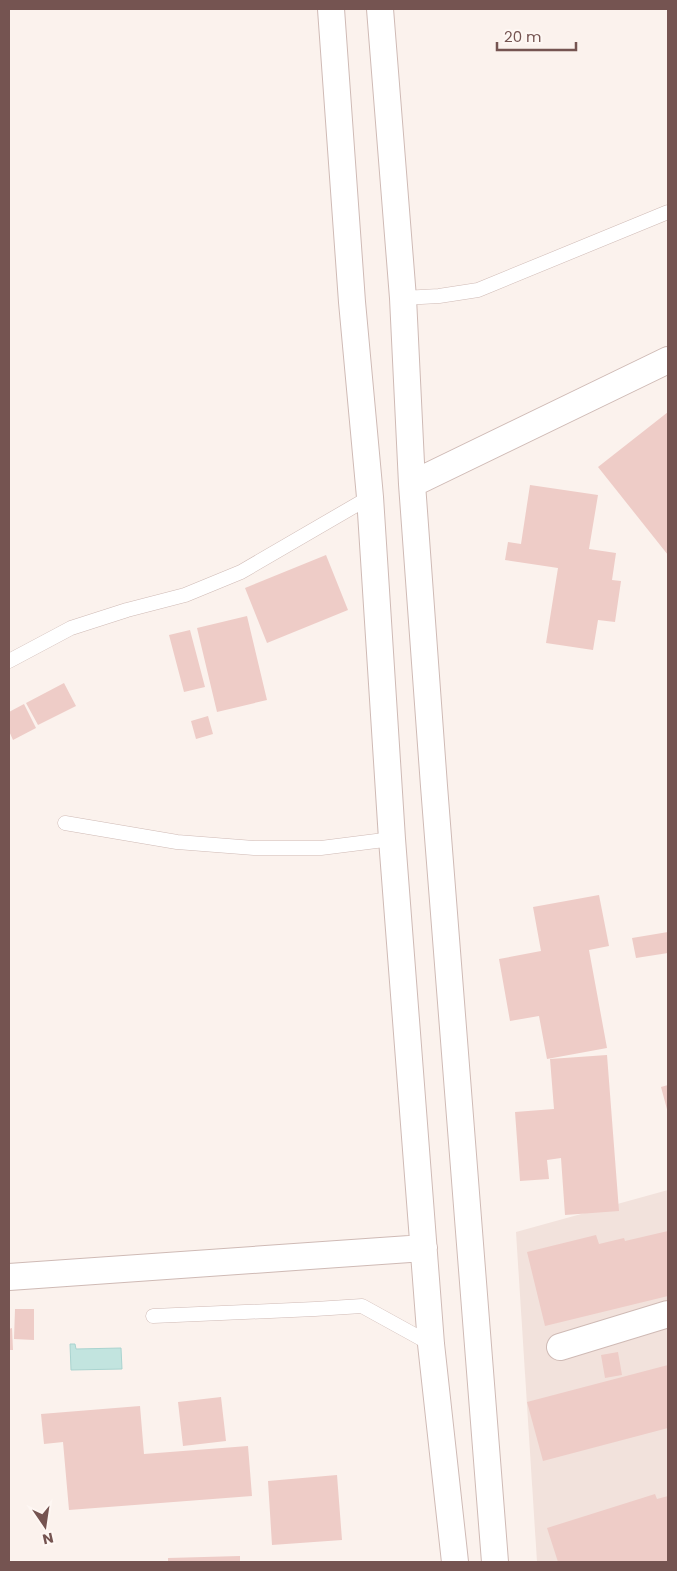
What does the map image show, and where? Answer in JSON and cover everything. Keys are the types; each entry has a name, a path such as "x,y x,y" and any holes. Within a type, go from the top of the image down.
{"street":[{"path":"331,9 352,302 370,497 392,839 431,1344 455,1562"},
{"path":"380,9 403,298 412,484 495,1562"},
{"path":"412,484 668,360"},
{"path":"9,1277 424,1248"},
{"path":"560,1347 668,1314"}],"lane":[{"path":"403,298 439,296 478,290 668,212"},
{"path":"9,661 71,628 185,595 241,572 370,497"},
{"path":"65,823 177,842 254,848 321,848 392,839"},
{"path":"154,1316 362,1306 395,1322 431,1344"}],"shaded area":[{"path":"668,1190 668,1562 537,1562 516,1232"}],"water":[{"path":"70,1344 75,1344 76,1349 121,1348 122,1369 71,1370"}],"building":[{"path":"668,412 668,555 598,467"},
{"path":"530,485 598,495 589,549 616,553 612,580 621,581 615,622 598,620 593,650 546,643 558,568 505,560 508,542 521,544"},
{"path":"326,555 348,610 267,643 245,588"},
{"path":"247,616 267,700 217,712 197,628"},
{"path":"190,630 205,687 184,692 169,635"},
{"path":"64,683 76,706 38,725 26,703"},
{"path":"24,704 36,728 13,740 9,731 9,712"},
{"path":"208,716 213,734 196,739 191,721"},
{"path":"599,895 609,946 589,950 607,1048 547,1059 539,1016 510,1021 499,959 541,951 533,907"},
{"path":"668,932 668,953 636,958 632,938"},
{"path":"607,1055 619,1211 565,1215 561,1158 547,1160 549,1179 520,1181 515,1112 554,1109 550,1059"},
{"path":"668,1085 668,1113 661,1087"},
{"path":"668,1231 668,1296 545,1326 527,1252 596,1235 599,1244 624,1238 625,1241"},
{"path":"15,1309 34,1309 34,1340 14,1339"},
{"path":"12,1328 13,1350 9,1350 9,1329"},
{"path":"618,1352 622,1375 605,1378 601,1355"},
{"path":"668,1365 668,1428 543,1461 527,1402"},
{"path":"221,1397 226,1441 183,1446 178,1402"},
{"path":"140,1406 144,1454 248,1446 252,1496 69,1510 63,1442 44,1444 41,1414"},
{"path":"337,1475 342,1540 272,1545 268,1481"},
{"path":"655,1494 657,1499 668,1496 668,1561 558,1562 547,1528"},
{"path":"240,1556 240,1562 168,1562 168,1558"}]}
